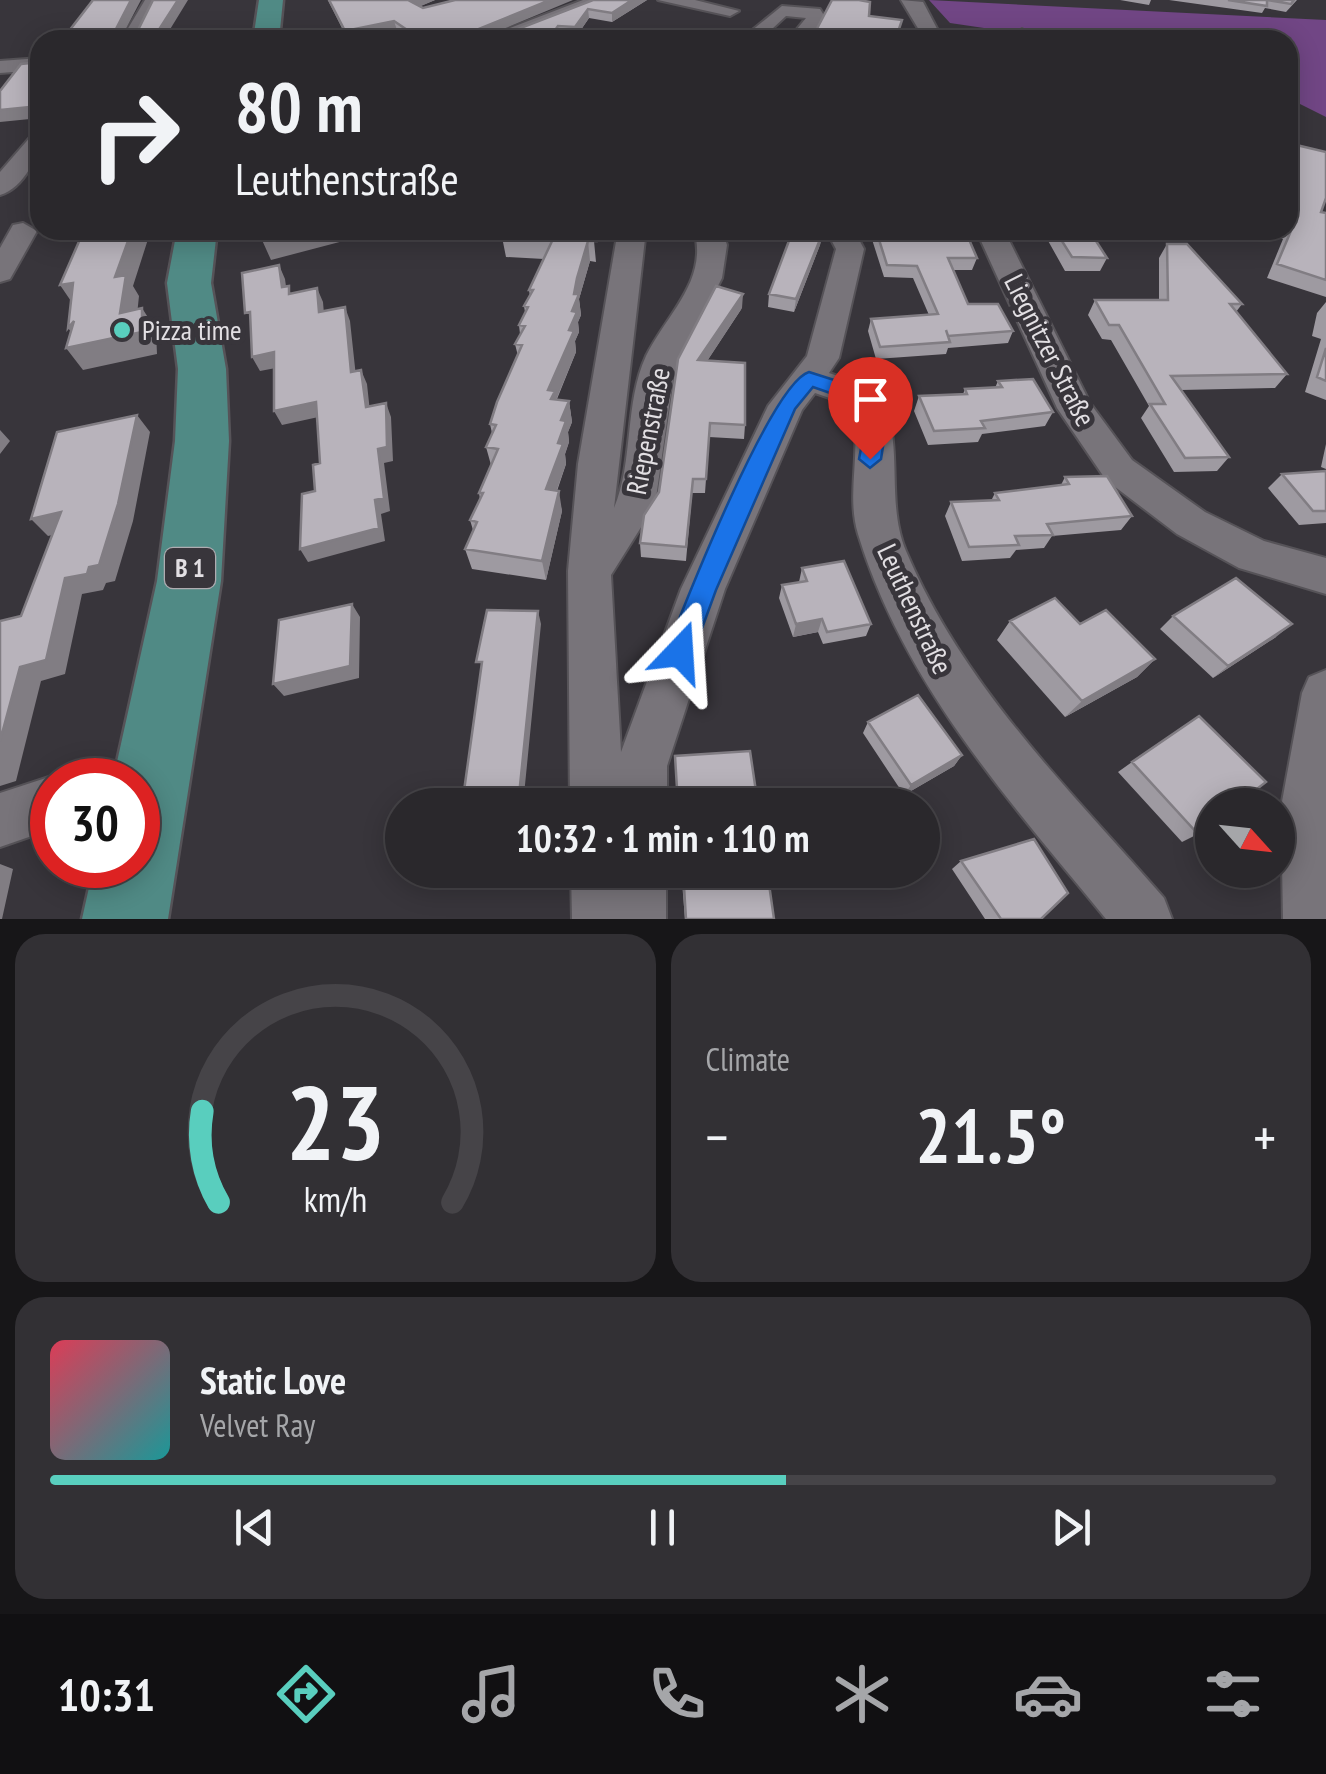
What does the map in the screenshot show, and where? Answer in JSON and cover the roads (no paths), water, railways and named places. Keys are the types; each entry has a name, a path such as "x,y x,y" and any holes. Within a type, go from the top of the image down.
{"main road":[{"path":"267,30 271,0"},
{"name":"B 1","path":"143,758 189,580 202,440 202,369 189,283 195,240"},
{"path":"125,919 131,888"}],"street":[{"path":"136,30 153,0"},
{"path":"516,30 598,0"},
{"path":"666,0 727,15 771,0"},
{"path":"908,0 917,6 929,30"},
{"path":"760,30 782,11 814,13 816,17 805,30"},
{"path":"0,67 30,65"},
{"path":"0,186 30,152"},
{"path":"0,273 21,231"},
{"name":"Riepenstraße","path":"596,788 588,571 597,464 631,240"},
{"name":"Riepenstraße","path":"588,571 624,528 639,493 660,362 712,269 713,240"},
{"path":"640,788 641,766 703,590 786,406 823,358 850,250 845,240"},
{"name":"Liegnitzer Straße","path":"995,240 1074,408 1119,470 1191,522 1254,556 1323,586"},
{"name":"Leuthenstraße","path":"809,379 864,397 876,422 870,459 874,518 896,578 949,683 1142,919"},
{"path":"1312,919 1308,806 1326,693"},
{"path":"0,820 30,810"},
{"path":"599,888 600,919"},
{"path":"637,919 638,888"}],"place":[{"name":"Pizza time","path":"122,330"}]}
